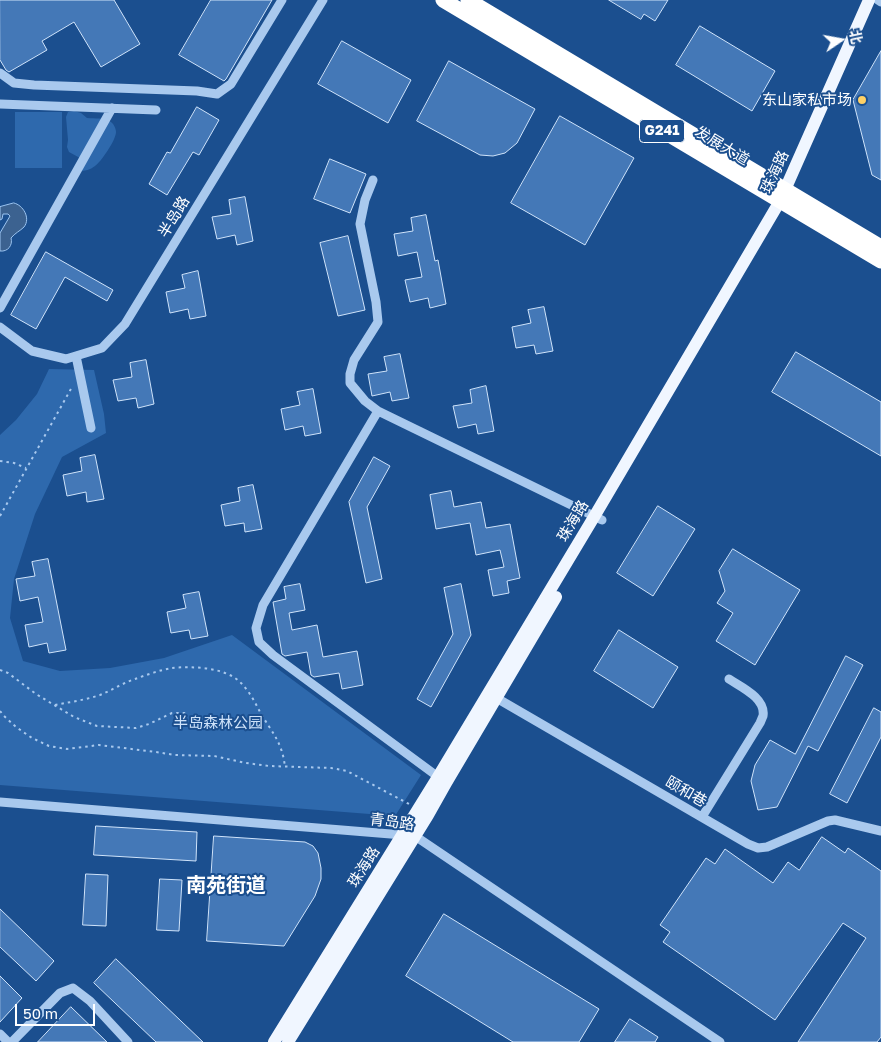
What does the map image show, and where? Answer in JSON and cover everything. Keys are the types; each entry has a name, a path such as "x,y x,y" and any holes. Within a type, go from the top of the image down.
{"highway":[{"name":"发展大道","path":"443,0 786,197 881,247"},
{"name":"发展大道","path":"468,0 786,197 881,261"}],"main road":[{"name":"珠海路","path":"786,197 870,0"},
{"name":"珠海路","path":"288,1042 786,197 876,0"},
{"name":"珠海路","path":"274,1042 409,835 418,809 442,780"}],"street":[{"path":"0,73 14,83 34,85 197,91 217,94 231,84 282,0"},
{"path":"310,0 322,3"},
{"path":"876,0 881,2"},
{"name":"半岛路","path":"0,327 32,351 66,360 102,348 125,324 322,3"},
{"path":"0,104 156,110"},
{"path":"0,308 112,108"},
{"path":"373,180 365,200 360,224 376,302 378,322 354,360 350,374 350,384 365,401 378,411 598,518"},
{"path":"76,356 91,428"},
{"path":"378,411 263,605 256,628 259,642 272,655 442,780"},
{"path":"702,817 760,723 763,715 762,705 753,694 728,679"},
{"name":"颐和巷","path":"492,695 748,844 758,848 767,847 828,821 835,820 881,831"},
{"name":"青岛路","path":"0,802 409,835 720,1042"},
{"path":"0,1034 10,1042 60,993 73,988 90,1001 128,1042"}],"path":[{"path":"0,516 79,374"},
{"path":"0,461 14,463 27,468"},
{"path":"55,705 100,694 134,679 171,668 210,669 226,673 240,681 248,691 281,747 285,767"},
{"path":"0,670 8,673 36,694 74,717 97,726 136,728 172,713 188,713"},
{"path":"0,711 16,727 32,738 49,746 66,749 99,745 175,755 214,756 269,766 347,770 418,809"}],"green space":[{"path":"15,112 62,112 62,168 15,168"},
{"path":"68,112 81,113 87,118 108,120 113,124 116,131 114,140 98,164 80,171 80,158 69,152 67,147 66,117"},
{"name":"半岛森林公园","path":"49,369 94,370 104,414 106,433 62,457 35,514 14,579 10,618 23,661 60,671 110,668 164,658 232,635 421,775 395,816 0,785 0,435 16,420 37,394"}],"shaded area":[{"path":"14,203 23,209 27,220 24,227 11,238 9,247 0,251 0,233 10,216 3,214 0,220 0,207"}],"building":[{"path":"0,0 114,0 140,44 101,67 74,22 42,41 47,50 9,72 0,60"},
{"path":"211,0 272,0 224,81 179,55"},
{"path":"609,0 668,0 655,21 644,14 641,19"},
{"path":"700,26 775,71 752,111 676,65"},
{"path":"342,41 411,80 388,123 318,84"},
{"path":"881,51 881,180 872,175 853,100"},
{"path":"449,61 535,109 517,143 505,153 493,156 480,155 417,121"},
{"path":"197,107 219,120 199,155 193,152 167,195 149,184 167,152 170,153"},
{"path":"560,116 634,158 585,245 511,203"},
{"path":"330,159 366,174 350,213 314,199"},
{"path":"245,197 253,241 237,245 235,235 217,239 212,217 231,214 229,200"},
{"path":"426,215 435,261 438,260 446,304 430,308 428,298 410,302 405,280 422,277 417,252 398,256 394,234 413,231 411,218"},
{"path":"348,236 365,310 338,316 320,243"},
{"path":"46,252 113,290 107,301 65,277 36,329 11,315"},
{"path":"198,271 206,316 190,319 188,309 170,313 166,292 185,288 182,275"},
{"path":"544,307 553,351 536,354 534,345 516,348 512,327 531,323 528,310"},
{"path":"796,352 881,402 881,456 772,392"},
{"path":"400,354 409,398 392,401 390,392 372,396 368,374 387,371 384,357"},
{"path":"146,360 154,404 138,408 136,398 118,401 113,380 132,377 130,363"},
{"path":"486,386 494,431 478,434 476,424 458,428 453,406 472,403 470,390"},
{"path":"313,389 321,433 305,436 303,426 285,430 281,409 300,405 297,392"},
{"path":"95,455 104,499 87,502 86,492 67,496 63,475 82,471 80,458"},
{"path":"374,457 390,466 367,507 382,579 366,583 349,502"},
{"path":"253,485 262,529 245,532 244,523 225,526 221,505 240,501 238,488"},
{"path":"451,491 454,507 481,502 486,528 510,524 520,578 507,581 509,593 493,596 488,570 504,567 500,550 476,555 470,523 436,529 430,495"},
{"path":"658,506 695,529 653,596 617,573"},
{"path":"733,549 800,590 755,665 716,641 733,613 717,603 725,591 719,571"},
{"path":"48,559 66,650 49,653 47,643 29,647 25,625 43,622 38,597 20,601 16,579 35,576 32,562"},
{"path":"300,584 305,610 289,613 292,630 317,625 323,657 357,651 363,685 342,689 339,673 314,677 311,675 307,652 285,656 282,654 273,602 286,599 284,587"},
{"path":"461,584 471,635 431,707 417,699 453,634 444,588"},
{"path":"199,592 208,636 191,639 189,630 171,633 167,612 186,608 183,595"},
{"path":"619,630 678,667 653,708 594,671"},
{"path":"846,656 863,665 818,751 808,746 777,807 758,810 751,781 755,765 770,740 795,754"},
{"path":"874,708 881,712 881,737 847,803 830,794"},
{"path":"96,826 197,832 196,861 94,855"},
{"path":"214,836 305,842 313,846 318,853 321,879 315,896 284,946 207,941"},
{"path":"822,837 845,853 848,848 881,871 881,1037 877,1042 798,1042 866,938 843,923 775,1020 663,942 670,932 660,925 706,858 715,864 725,849 773,883 788,862 799,870"},
{"path":"86,874 108,875 106,926 83,925"},
{"path":"160,879 182,880 179,931 157,930"},
{"path":"0,909 54,961 36,981 0,947"},
{"path":"444,914 599,1009 579,1042 513,1042 406,976"},
{"path":"116,959 203,1042 156,1042 94,983"},
{"path":"0,976 22,998 0,1022"},
{"path":"71,1007 107,1042 38,1042"},
{"path":"630,1019 658,1037 655,1042 615,1042"}],"place":[{"name":"东山家私市场","path":"862,100"}],"district":[{"name":"南苑街道","path":"226,886"}]}
